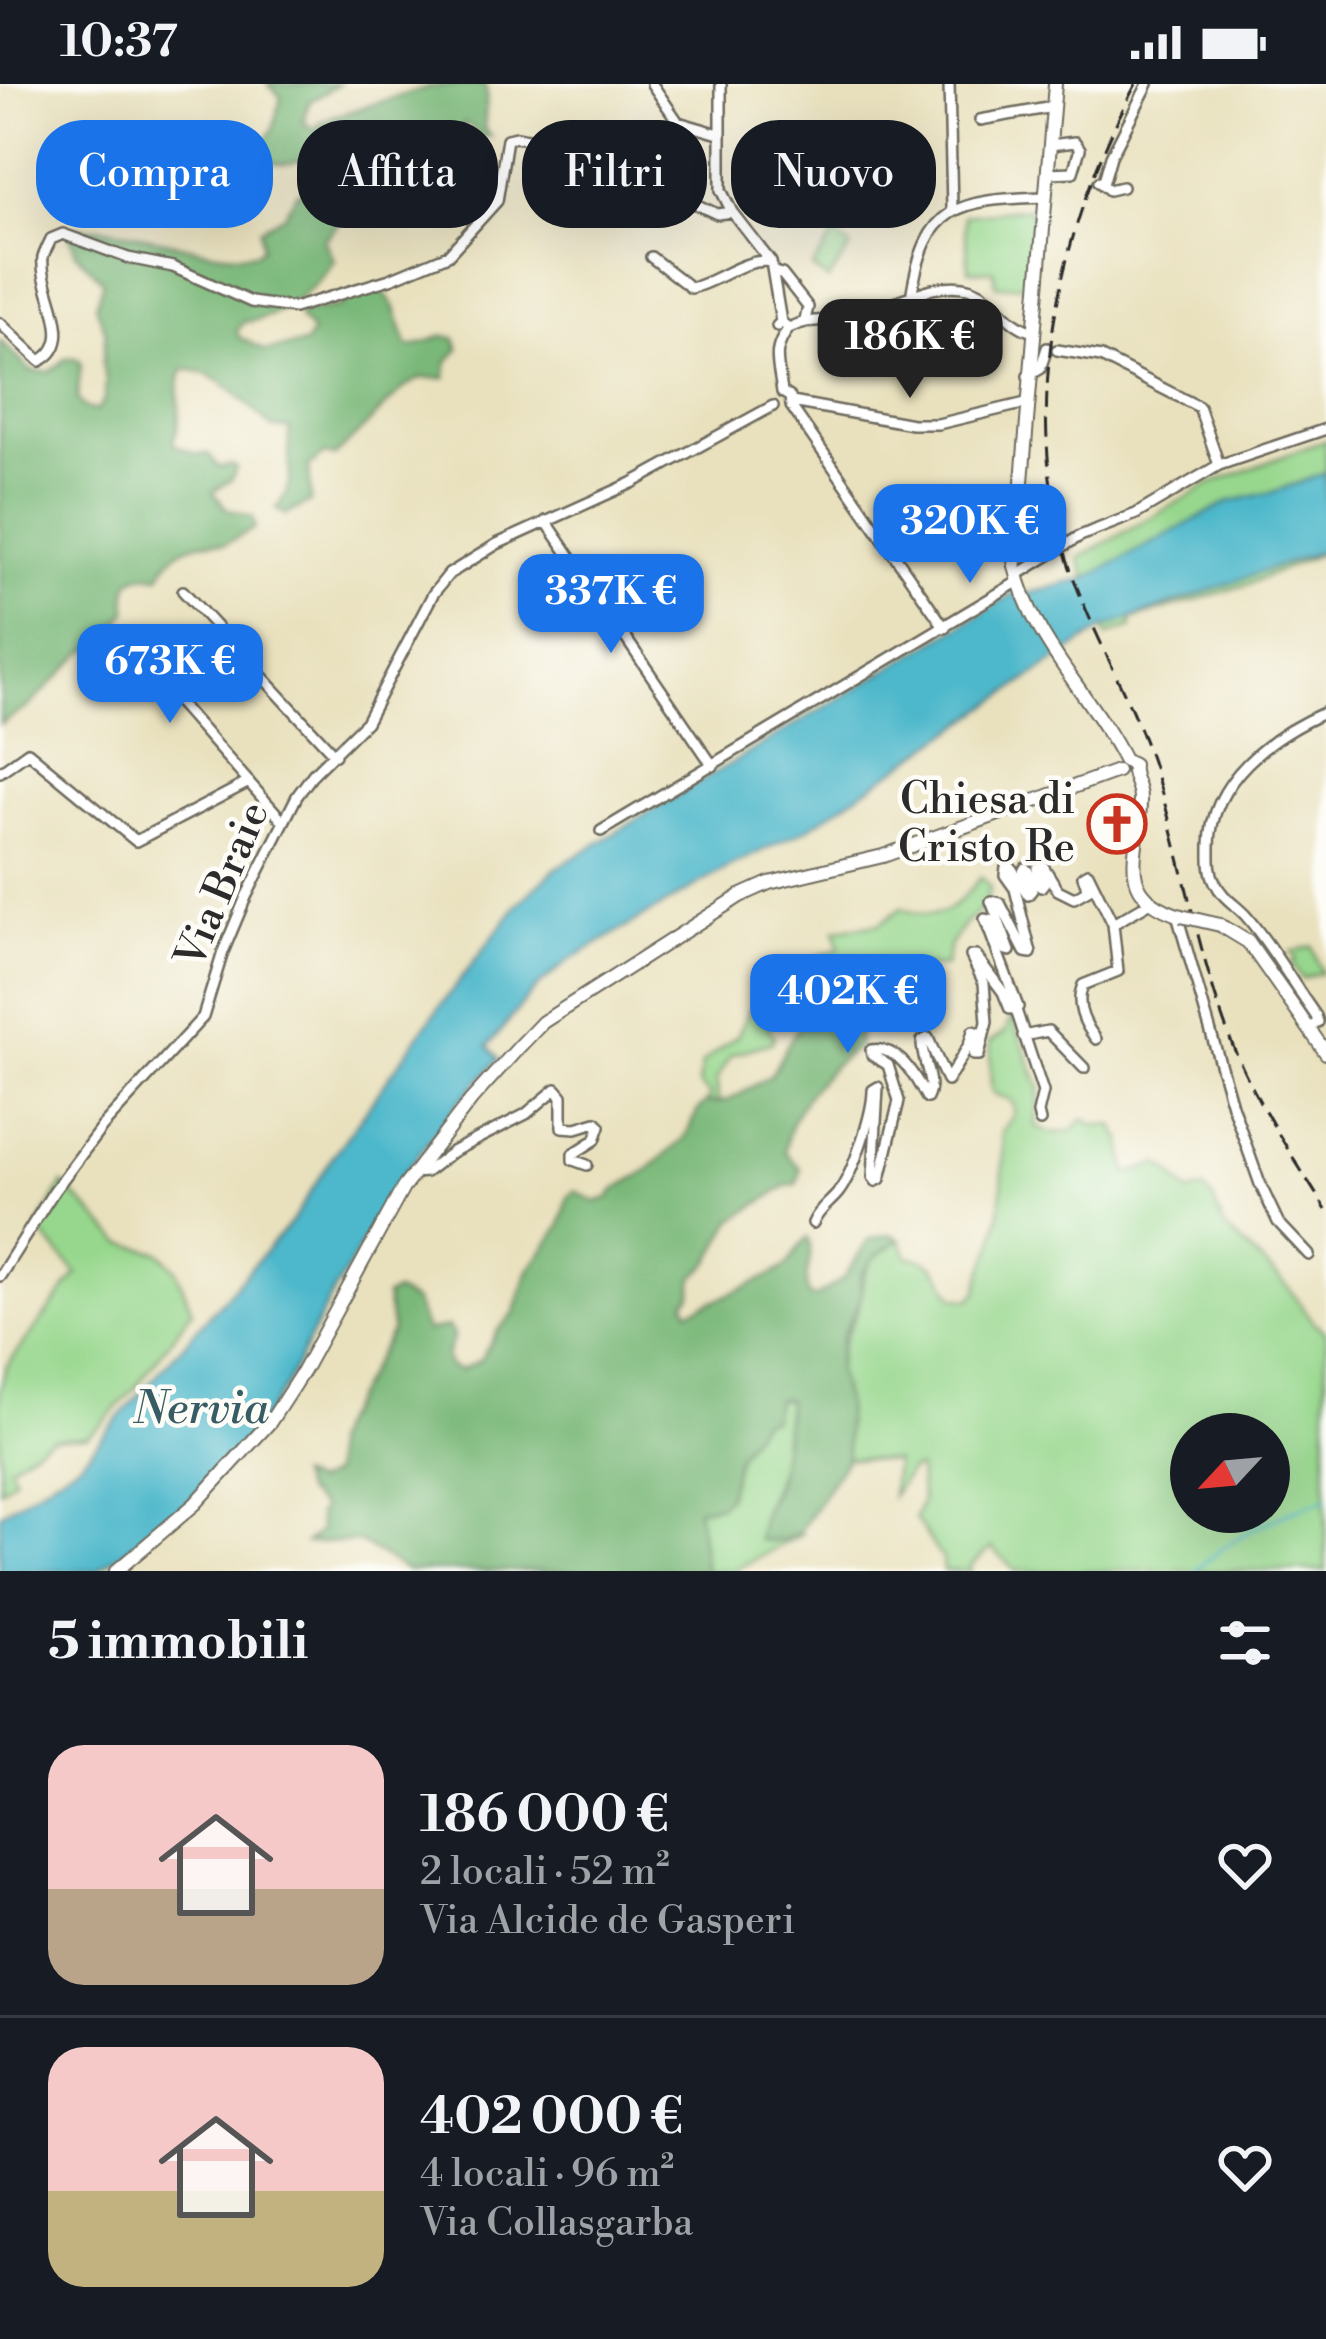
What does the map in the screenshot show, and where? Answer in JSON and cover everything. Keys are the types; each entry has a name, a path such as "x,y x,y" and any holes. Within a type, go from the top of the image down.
{"main road":[{"path":"1055,84 1015,539 1018,580 1037,625 1140,796 1132,869 1151,902 1220,925 1248,942 1326,1053"},
{"path":"123,1569 195,1504 270,1422 415,1173 471,1100 530,1035 602,982 740,896 769,883 857,864 911,846 1122,768"}],"street":[{"path":"652,84 678,122 719,134"},
{"path":"721,84 721,190 731,208"},
{"path":"949,84 952,208"},
{"path":"1122,187 1109,190 1101,183 1148,84"},
{"path":"980,120 1053,107"},
{"path":"0,323 40,361 50,356 58,342 57,324 43,256 51,239 63,234 110,252 173,267 251,302 294,308 390,279 448,255 473,231 496,201 507,140 516,137 573,147 717,214 731,212"},
{"path":"1050,145 1079,144 1073,172"},
{"path":"1047,173 1086,175"},
{"path":"911,298 915,270 926,244 952,208 1044,197"},
{"path":"744,228 772,267 784,328 775,356 782,392 945,628"},
{"path":"651,257 691,288 755,260 782,274 808,307 805,320"},
{"path":"784,328 805,320 846,319 954,286 980,293 1015,326 1033,332"},
{"path":"1028,376 1041,368 1052,349 1101,357 1199,407 1219,465"},
{"path":"782,392 773,397 773,406 782,412 792,404 912,424 938,424 1026,403"},
{"name":"Via Braie","path":"0,1276 102,1127 202,1017 223,952 284,821 314,773 366,722 433,594 449,574 497,544 632,482 773,406"},
{"path":"601,831 945,628 1080,536 1136,514 1219,465 1326,429"},
{"path":"546,521 713,766"},
{"path":"183,591 335,754"},
{"path":"126,643 284,821"},
{"path":"1310,1028 1318,1022 1316,1016 1250,922 1213,879 1211,833 1228,785 1280,736 1326,712"},
{"path":"0,772 28,752 136,841 249,782"},
{"path":"1040,1121 1043,1092 1018,1004 985,919 993,921 1010,952 992,901 1000,902 1026,953 1031,953 1006,868 1012,869 1028,895 1032,890 1024,868 1042,887 1045,882 1037,868 1043,866 1058,890 1074,898 1088,890 1083,876 1088,873 1113,924 1118,971 1083,986 1080,992 1084,1022 1096,1039"},
{"path":"1113,924 1151,902"},
{"path":"1179,915 1232,1105 1260,1184 1278,1222 1309,1255"},
{"path":"813,1223 845,1180 871,1114 873,1090 878,1087 873,1177 881,1178 899,1101 888,1065 871,1050 886,1050 911,1069 926,1098 931,1095 931,1084 922,1040 929,1039 947,1081 974,1029 979,1034 973,1053 979,1055 987,1022 984,982 970,960 973,955 1003,992 1010,1009 1016,1010"},
{"path":"1024,1036 1048,1031 1084,1068"},
{"path":"415,1173 426,1172 452,1152 526,1114 556,1089 562,1096 562,1127 596,1122 600,1126 595,1140 574,1154 573,1160 587,1165"}],"green space":[{"path":"268,84 339,84 309,102 304,120 297,120 297,161 288,163 273,162 273,129 281,97"},
{"path":"484,84 485,120 326,120 430,87"},
{"path":"297,194 297,228 334,228 324,240 334,261 294,302 269,316 243,322 239,337 266,351 305,344 312,333 299,318 301,312 339,307 355,294 380,287 394,306 407,345 443,336 455,338 459,349 448,361 445,378 421,378 406,386 335,456 325,454 309,466 311,501 286,515 276,509 289,480 290,428 273,428 220,381 183,370 175,445 209,454 218,467 236,468 232,479 213,492 227,509 252,517 255,528 225,544 186,547 160,576 135,577 128,586 127,612 100,644 84,652 28,707 0,724 0,341 31,371 50,372 65,359 78,359 77,399 85,408 97,411 104,400 106,379 102,365 106,332 96,306 103,281 76,253 69,233 73,228 120,231 210,251 256,253 262,248 260,229 273,228 273,222 283,216"},
{"path":"1028,208 1032,215 1030,285 996,286 994,271 969,270 964,215"},
{"path":"835,235 851,247 828,280 812,268"},
{"path":"1326,440 1326,551 1251,583 1131,620 1132,627 1107,636 1079,558 1212,483"},
{"path":"981,877 990,887 984,907 950,945 945,966 924,968 876,992 837,993 827,979 801,989 768,1027 772,1042 731,1055 717,1079 718,1104 707,1102 710,1095 699,1085 702,1063 738,1035 747,1014 779,974 839,949 835,930 879,924 902,908 928,915 948,910"},
{"path":"1312,946 1321,973 1302,979 1291,963 1296,959 1291,952"},
{"path":"826,1010 848,1014 859,1035 858,1046 821,1079 793,1121 785,1152 801,1169 797,1184 786,1186 732,1221 710,1262 694,1277 692,1294 685,1302 689,1311 778,1271 808,1238 807,1289 809,1296 817,1297 844,1278 869,1239 891,1234 900,1239 874,1258 861,1275 861,1298 842,1337 837,1368 846,1407 847,1458 800,1531 781,1541 759,1540 778,1478 783,1442 787,1399 777,1399 771,1419 762,1420 738,1455 727,1497 720,1505 697,1508 705,1571 407,1571 359,1542 306,1543 320,1531 322,1508 304,1492 298,1477 315,1483 332,1474 336,1429 392,1330 386,1296 396,1292 415,1302 426,1331 448,1327 454,1336 446,1356 449,1366 460,1370 480,1360 514,1314 528,1272 561,1225 568,1197 575,1191 596,1202 609,1198 646,1172 684,1139 707,1102 731,1099 770,1076 806,1019"},
{"path":"1012,1017 1040,1087 1036,1126 1051,1133 1072,1131 1084,1118 1093,1125 1113,1125 1122,1140 1127,1174 1159,1164 1189,1192 1203,1190 1212,1197 1224,1227 1288,1287 1326,1332 1326,1571 1015,1571 992,1547 970,1566 971,1571 943,1571 942,1559 915,1518 922,1500 918,1468 910,1470 892,1496 895,1461 847,1458 838,1362 859,1306 866,1270 875,1257 900,1239 908,1257 932,1265 954,1297 970,1300 978,1292 999,1214 1002,1133 1014,1112 1009,1099 991,1089 990,1042 1004,1033"},
{"path":"63,1184 122,1243 159,1252 176,1269 192,1311 136,1387 101,1425 87,1436 50,1438 9,1466 15,1477 0,1490 0,1389 6,1367 77,1274 37,1228"},
{"path":"777,1399 787,1399 780,1466 761,1518 781,1541 802,1534 733,1571 705,1571 697,1508 708,1505 729,1486 738,1455"}],"water":[{"name":"Nervia","path":"1326,473 1326,549 1104,628 807,829 731,866 568,961 535,989 488,1046 499,1059 401,1177 285,1387 241,1448 197,1496 96,1571 0,1571 0,1514 81,1461 293,1220 432,1017 518,904 555,869 1015,593 1087,578 1228,502"}],"waterway":[{"path":"1196,1571 1256,1528 1326,1499"}],"railway":[{"path":"1136,84 1086,197 1055,319 1047,381 1054,505 1079,592 1156,774 1229,1036 1261,1104 1326,1210"}],"place":[{"name":"Chiesa di Cristo Re","path":"1117,824"}]}
